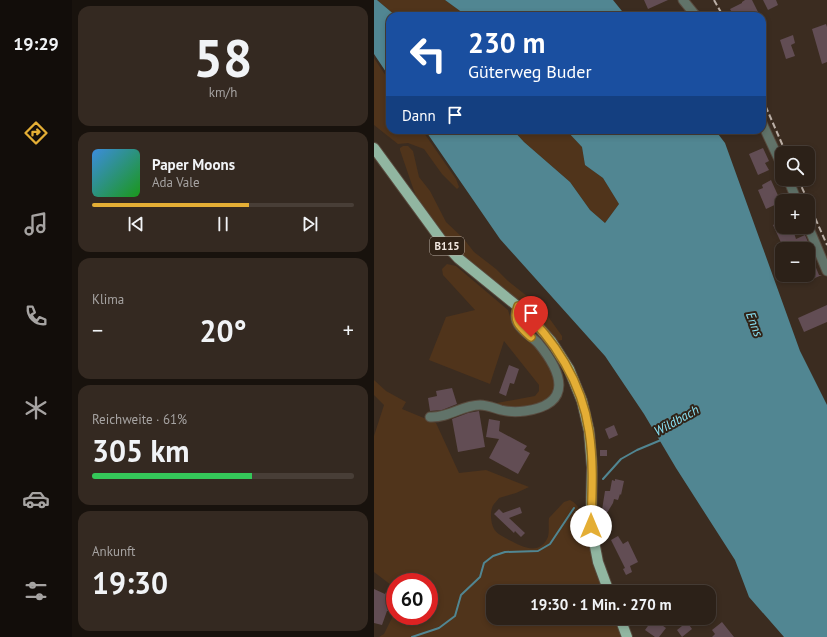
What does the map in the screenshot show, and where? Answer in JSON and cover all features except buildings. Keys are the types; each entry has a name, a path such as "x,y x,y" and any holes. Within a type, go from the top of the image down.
{"main road":[{"name":"B115","path":"374,148 442,241 458,258 518,306 539,326 560,355 576,384 582,401 589,431 591,448 591,526 598,562 606,585"},
{"path":"623,625 627,637"}],"street":[{"path":"683,0 693,12"},
{"path":"766,131 775,151"},
{"path":"811,234 827,271"},
{"path":"430,417 444,417 474,405 482,405 512,412 524,411 543,407 552,402 556,397 559,386 557,375 550,360 537,343 519,325 515,314 518,306"}],"shaded area":[{"path":"377,0 445,0 462,12 391,12"},
{"path":"374,58 386,76 386,134 425,134 456,179 459,187 457,189 442,174 424,149 408,143 398,144 374,125"},
{"path":"517,134 570,134 582,147 585,165 603,178 619,204 605,223 590,210 570,182"},
{"path":"403,146 408,146 413,151 419,177 430,191 446,222 463,238 474,252 542,308 562,336 562,340 557,341 531,312 467,260 444,236 418,201 400,150"},
{"path":"447,264 456,266 508,310 512,323 542,352 556,380 552,400 519,411 496,405 497,403 535,396 539,391 539,385 504,341 490,384 429,360 446,317 475,310 443,275 442,269"},
{"path":"374,380 386,391 406,402 402,409 436,423 459,473 486,470 529,487 499,498 493,505 491,513 492,524 495,531 501,535 524,547 539,547 548,537 549,518 564,502 570,500 579,509 585,530 589,533 594,567 601,585 486,585 486,625 619,625 623,637 379,637 384,634 388,625 438,625 438,573 386,573 386,581 374,572 374,436 384,405 374,395"}],"water":[{"path":"374,0 377,0 391,12 386,12 386,72 374,54"},
{"path":"445,0 613,0 623,12 462,12"},
{"name":"Enns","path":"428,134 517,134 570,182 590,210 605,223 619,204 603,178 585,165 582,147 570,134 718,134 725,143 800,351 827,405 827,637 784,637 749,597 735,560 676,468 644,414 605,356 500,239"}],"waterway":[{"name":"Wildbach","path":"603,479 621,459 637,450 661,440"},
{"name":"Wildbach","path":"412,637 439,628 455,616 461,595 480,577 484,563 493,556 505,552 538,551 550,544 574,508"}],"railway":[{"path":"714,0 721,12"},
{"path":"766,107 783,146"},
{"path":"801,186 805,194"},
{"path":"815,218 827,245"}],"route":[{"path":"531,337 519,325 516,319 515,314 518,306 539,326 551,341 569,369 582,401 589,431 591,448 591,526"}]}
